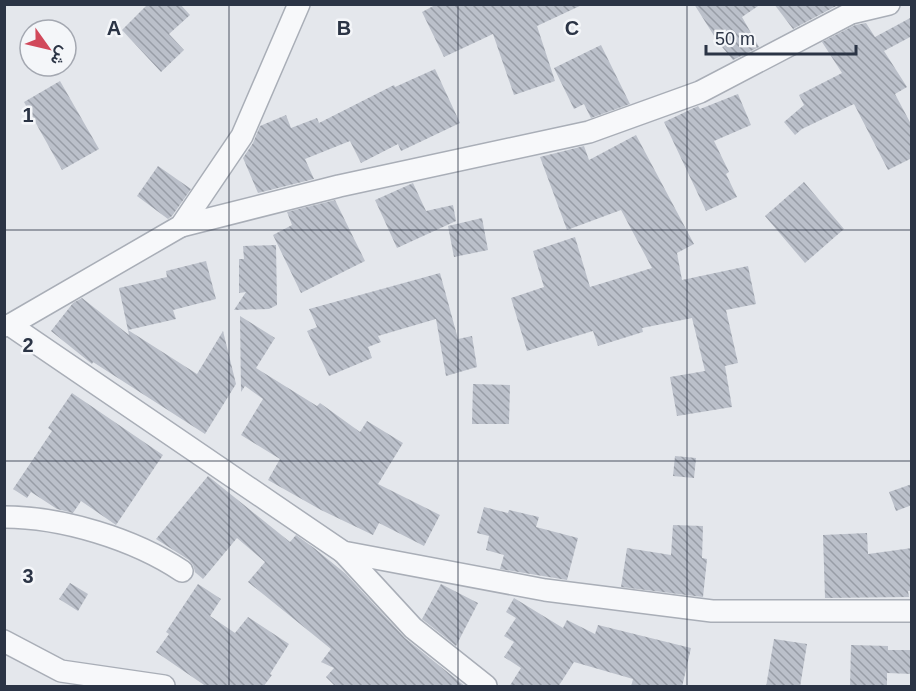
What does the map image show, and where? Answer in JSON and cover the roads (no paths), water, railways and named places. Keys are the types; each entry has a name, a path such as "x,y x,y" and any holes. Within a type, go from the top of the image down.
{"street":[{"path":"181,226 242,136 299,4"},
{"path":"486,687 413,628 343,552 7,326 181,226 339,186 588,132 700,92 851,13 889,4"},
{"path":"4,517 53,522 111,537 145,549 182,571"},
{"path":"343,552 545,590 712,611 912,611"},
{"path":"4,641 67,679 164,687"}]}
